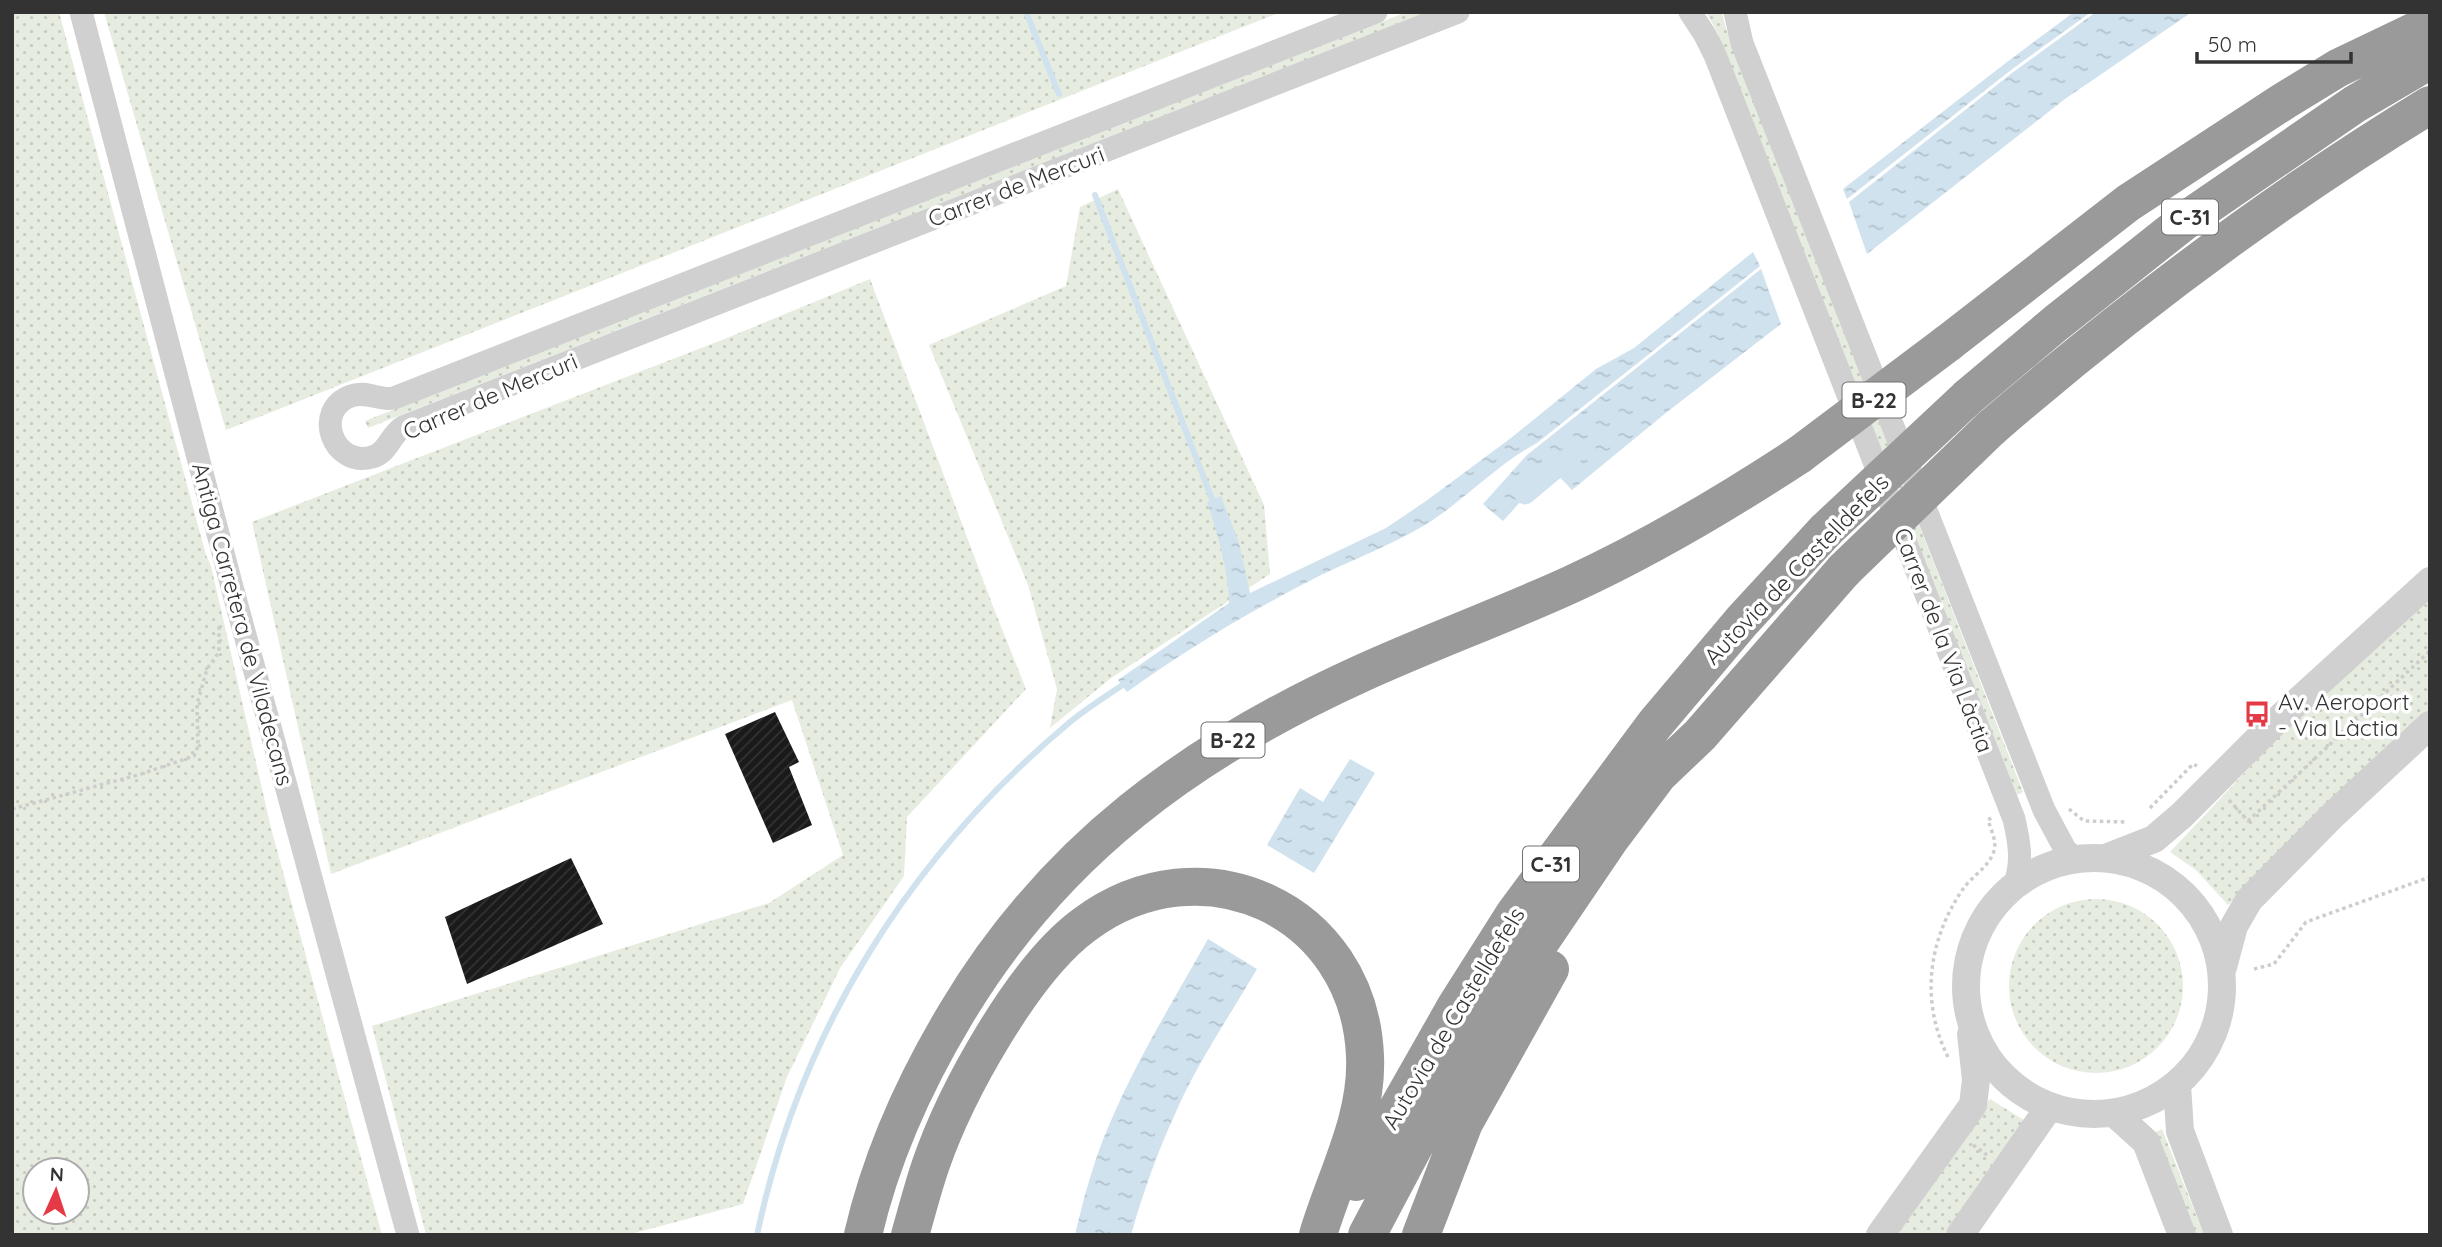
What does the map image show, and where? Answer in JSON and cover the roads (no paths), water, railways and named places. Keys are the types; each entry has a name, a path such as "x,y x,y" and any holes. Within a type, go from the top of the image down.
{"highway":[{"name":"B-22","path":"863,1235 910,1098 942,1036 984,967 1028,911 1121,818 1173,777 1287,710 1359,674 1570,585 1636,553 1734,498 1799,455 2127,203 2273,107 2338,68 2430,24"},
{"name":"Autovia de Castelldefels","path":"1330,1235 1404,1094 1515,913 1655,724 1742,621 1826,530 1968,397 2186,220 2355,104 2430,60"},
{"name":"Autovia de Castelldefels","path":"1367,1235 1429,1118 1506,993 1610,839 1658,775 1700,735 1844,570 1990,428 2124,316 2284,199 2430,106"},
{"path":"1421,1235 1464,1123 1513,1032 1560,951 1672,787 1700,735"},
{"path":"910,1235 932,1162 957,1105 989,1044 1023,991 1057,949 1083,925 1114,905 1161,890 1202,887 1252,897 1282,909 1315,934 1351,991 1361,1020 1366,1057 1363,1089 1352,1141 1318,1235"}],"street":[{"name":"Antiga Carretera de Viladecans","path":"81,12 232,587 408,1235"},
{"name":"Carrer de Mercuri","path":"1376,12 394,398 383,399 366,394 352,396 339,402 332,415 332,440 348,455 372,457 386,449 397,431 403,427 1458,12"},
{"name":"Carrer de la Via Làctia","path":"1690,12 1715,55 2014,819 2020,847 2020,863 2015,883"},
{"name":"Carrer de la Via Làctia","path":"1735,12 1742,43 2043,810 2066,851 2076,858"},
{"path":"2108,857 2154,839 2182,815 2271,726 2430,581"},
{"path":"2222,969 2234,926 2249,900 2333,815 2430,725"},
{"path":"1880,1235 1973,1105 1976,1080 1968,1014 1965,979 1972,943 1987,913 2015,883 2044,867 2076,858 2108,857 2139,865 2172,882 2195,904 2213,935 2222,969 2223,994 2218,1022 2208,1047 2196,1065 2177,1085 2146,1104 2114,1113 2083,1114 2050,1106 2029,1097 2005,1079 1982,1050 1968,1014"},
{"path":"2177,1085 2180,1131 2219,1235"},
{"path":"1960,1235 2050,1106"},
{"path":"2114,1113 2146,1142 2182,1235"}],"water":[{"path":"2074,12 2091,12 2011,70 1847,199 1843,189"},
{"path":"2096,12 2192,12 2065,99 1867,254 1849,202 2012,73"},
{"path":"1753,252 1760,266 1537,443 1425,525 1269,602 1197,645 1127,692 1118,680 1229,603 1219,539 1207,502 1221,496 1239,543 1250,593 1386,528 1426,501 1511,438 1596,369 1634,348"},
{"path":"1761,269 1781,324 1572,490 1551,468 1503,521 1483,504 1527,455"},
{"path":"1350,759 1375,773 1314,873 1267,845 1300,788 1323,802"},
{"path":"1208,939 1257,969 1203,1058 1184,1095 1156,1158 1131,1235 1075,1235 1094,1164 1121,1099 1156,1030"}],"waterway":[{"path":"1026,12 1059,94"},
{"path":"1095,195 1215,507"},
{"path":"1525,494 1574,453"},
{"path":"757,1235 776,1160 802,1087 833,1018 870,952 912,889 960,830 1012,774 1070,722 1127,682"}],"place":[{"name":"Av. Aeroport - Via Làctia","path":"2257,714"}]}
